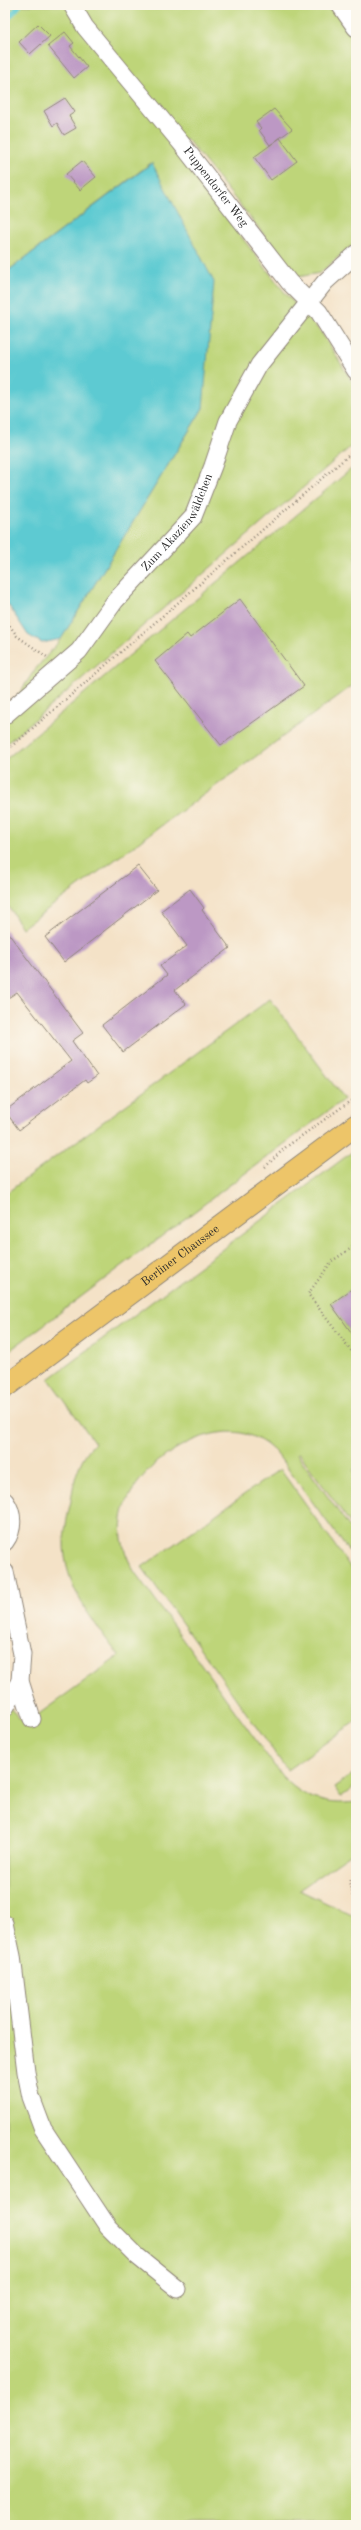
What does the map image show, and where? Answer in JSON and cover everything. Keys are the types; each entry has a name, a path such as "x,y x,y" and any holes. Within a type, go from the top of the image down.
{"main road":[{"name":"Berliner Chaussee","path":"5,1387 356,1125"}],"street":[{"name":"Puppendorfer Weg","path":"72,5 85,27 181,143 289,282 310,302 328,324 356,371"},
{"path":"340,5 356,28"},
{"name":"Zum Akazienwäldchen","path":"5,715 79,651 115,601 193,517 213,466 228,420 259,365 325,282 356,254"},
{"path":"5,1502 12,1516 10,1532 5,1542"},
{"path":"5,1572 22,1654 20,1681 32,1719"},
{"path":"5,1708 20,1681"},
{"path":"5,1924 12,1956 26,2072 31,2097 43,2129 108,2227 137,2256 178,2289"}],"path":[{"path":"5,752 356,449"},
{"path":"5,619 17,636 47,657 79,651"},
{"path":"356,1245 332,1261 308,1294 356,1357"},
{"path":"356,1874 349,1882 356,1909"}],"green space":[{"path":"5,5 356,5 356,242 320,273 298,277 186,138 172,148 286,294 321,332 332,349 356,388 356,442 5,745 5,715 34,671 61,639 203,408 151,163 5,273"},
{"path":"356,465 356,683 22,928 5,901 5,760"},
{"path":"270,999 344,1099 5,1354 5,1194"},
{"path":"356,1149 356,1286 331,1304 353,1335 356,1333 356,1468 353,1470 356,1474 356,1531 299,1453 297,1454 356,1536 356,1561 277,1454 260,1440 241,1433 223,1432 203,1436 184,1444 166,1455 150,1469 137,1485 127,1501 122,1519 121,1532 128,1559 134,1571 281,1775 297,1789 315,1799 334,1803 356,1802 356,1850 299,1890 356,1917 356,2525 5,2525 5,1703 25,1724 119,1656 99,1630 81,1602 74,1588 65,1557 65,1530 78,1469 85,1455 95,1443 49,1379"},
{"path":"280,1469 356,1575 356,1721 287,1770 142,1567"},
{"path":"356,1772 356,1786 341,1797 334,1787"}],"water":[{"path":"152,163 214,282 203,408 61,639 42,643 28,635 5,600 5,273"}],"building":[{"path":"38,24 50,36 30,54 19,42"},
{"path":"65,32 74,43 70,46 87,67 74,78 48,46"},
{"path":"65,98 75,112 69,116 76,128 64,135 57,123 53,126 44,111"},
{"path":"274,109 292,129 270,145 259,130 261,128 256,122"},
{"path":"280,138 297,161 271,180 254,157"},
{"path":"82,161 96,177 80,190 66,174"},
{"path":"240,599 304,686 221,745 155,661 187,634 190,638"},
{"path":"138,866 157,890 64,962 45,937"},
{"path":"190,889 204,908 202,910 230,948 175,990 186,1004 123,1052 102,1025 167,975 160,966 187,946 161,911"},
{"path":"5,929 83,1033 72,1041 97,1076 87,1083 85,1080 19,1130 5,1111 71,1061 17,992 5,1000"},
{"path":"356,1286 356,1339 331,1304"}],"waterway":[{"path":"5,22 20,5"}]}
